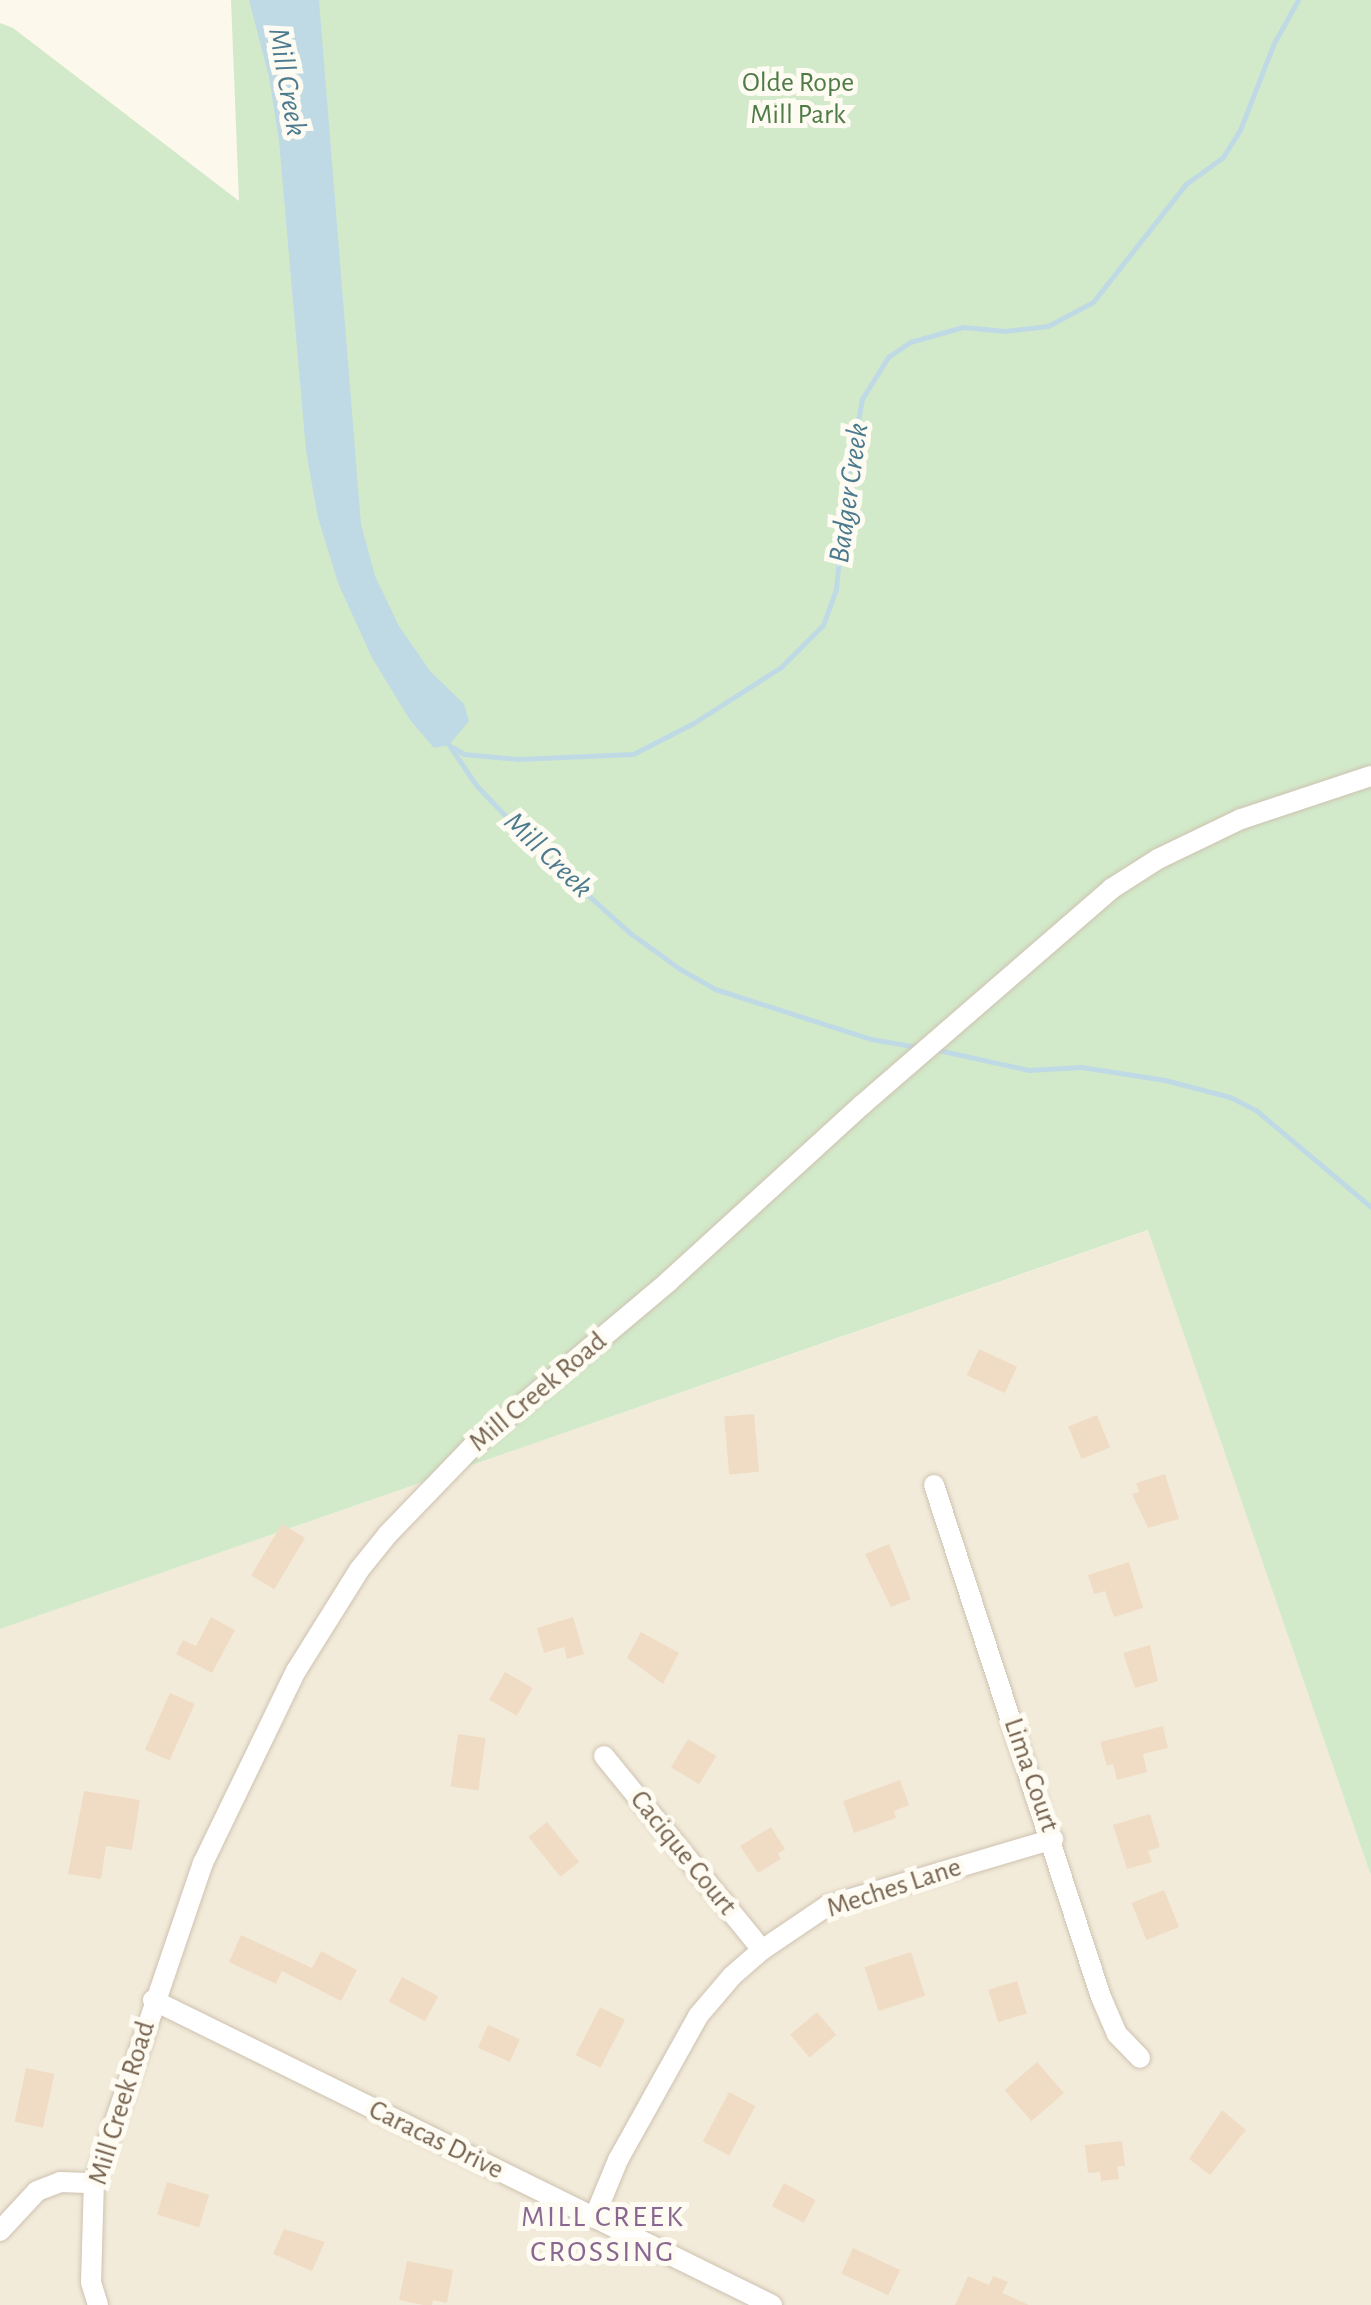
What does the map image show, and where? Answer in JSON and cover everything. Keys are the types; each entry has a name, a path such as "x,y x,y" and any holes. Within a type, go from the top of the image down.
{"street":[{"name":"Mill Creek Road","path":"98,2305 91,2282 94,2183 153,2000 203,1864 296,1671 378,1546 470,1448 669,1281 1112,889 1158,860 1240,819 1371,776"},
{"name":"Lima Court","path":"934,1484 1053,1839 1101,1997 1117,2034 1140,2058"},
{"name":"Cacique Court","path":"604,1756 762,1950"},
{"name":"Meches Lane","path":"594,2218 618,2160 698,2016 732,1976 762,1950 827,1906 1053,1839"},
{"name":"Caracas Drive","path":"153,2000 772,2305"},
{"path":"0,2231 36,2191 60,2182 94,2183"}],"shaded area":[{"path":"1149,1230 1371,1876 1371,2305 0,2305 0,1629"}],"green space":[{"name":"Olde Rope Mill Park","path":"231,0 1371,0 1371,1876 1148,1230 0,1629 0,23 13,28 239,201"}],"water":[{"path":"249,0 319,0 361,524 375,576 399,626 430,671 464,704 469,721 449,745 434,748 410,720 372,658 338,583 318,518 306,451 279,141 269,77"}],"building":[{"path":"979,1349 1017,1367 1005,1393 967,1375"},
{"path":"754,1414 759,1472 729,1474 724,1417"},
{"path":"1097,1415 1110,1447 1081,1459 1068,1427"},
{"path":"1165,1474 1179,1519 1148,1528 1132,1494 1139,1492 1136,1483"},
{"path":"282,1524 305,1538 274,1589 251,1575"},
{"path":"889,1544 911,1599 891,1607 865,1554"},
{"path":"1129,1562 1143,1608 1114,1617 1105,1591 1094,1594 1088,1575"},
{"path":"211,1617 235,1630 212,1673 176,1654 183,1640 196,1646"},
{"path":"573,1617 584,1654 567,1659 564,1647 544,1653 537,1628"},
{"path":"641,1632 679,1653 663,1684 627,1658"},
{"path":"1150,1645 1158,1681 1135,1688 1123,1653"},
{"path":"505,1672 533,1688 517,1716 489,1700"},
{"path":"170,1693 195,1704 169,1761 145,1750"},
{"path":"1163,1726 1168,1748 1143,1754 1147,1772 1117,1780 1113,1764 1107,1766 1100,1742"},
{"path":"458,1734 486,1738 478,1790 451,1786"},
{"path":"688,1739 716,1756 699,1784 671,1767"},
{"path":"900,1780 909,1805 894,1811 896,1818 854,1833 843,1801"},
{"path":"84,1791 140,1800 132,1850 106,1846 101,1879 68,1874"},
{"path":"1150,1814 1160,1847 1148,1851 1152,1862 1127,1869 1113,1825"},
{"path":"547,1822 579,1862 560,1877 528,1837"},
{"path":"771,1827 785,1849 778,1854 781,1859 758,1873 740,1846"},
{"path":"1164,1890 1179,1927 1147,1940 1132,1903"},
{"path":"241,1935 312,1968 321,1951 357,1970 341,2001 282,1971 276,1984 229,1962"},
{"path":"911,1952 925,1996 879,2011 864,1967"},
{"path":"402,1977 438,1996 425,2021 389,2002"},
{"path":"1017,1981 1027,2014 998,2022 988,1990"},
{"path":"600,2007 625,2020 600,2068 575,2055"},
{"path":"817,2012 836,2035 809,2057 790,2034"},
{"path":"488,2025 520,2039 510,2062 478,2048"},
{"path":"1037,2062 1064,2093 1031,2121 1005,2090"},
{"path":"26,2068 54,2074 43,2128 15,2122"},
{"path":"729,2092 755,2106 729,2156 703,2141"},
{"path":"1222,2110 1246,2130 1210,2175 1189,2159"},
{"path":"1122,2141 1125,2166 1117,2166 1119,2179 1101,2181 1100,2172 1088,2173 1085,2145"},
{"path":"167,2182 209,2195 199,2227 157,2215"},
{"path":"784,2183 816,2200 804,2223 772,2206"},
{"path":"284,2229 325,2242 312,2271 273,2254"},
{"path":"853,2248 900,2270 888,2295 841,2273"},
{"path":"407,2261 453,2270 447,2303 433,2300 432,2305 423,2305 399,2300"},
{"path":"968,2276 989,2285 993,2276 1008,2282 1002,2293 1029,2305 955,2305"}],"waterway":[{"name":"Badger Creek","path":"452,747 464,754 518,759 633,754 692,724 781,667 823,625 836,589 845,494 862,399 888,357 910,342 963,327 1005,331 1048,326 1093,302 1186,184 1223,157 1240,130 1274,43 1298,0"},
{"name":"Mill Creek","path":"447,742 476,785 537,849 630,933 680,969 715,989 871,1039 917,1047"},
{"name":"Mill Creek","path":"938,1050 1029,1070 1081,1067 1165,1080 1230,1097 1257,1111 1371,1207"}],"district":[{"name":"MILL CREEK CROSSING","path":"603,2234"}]}
